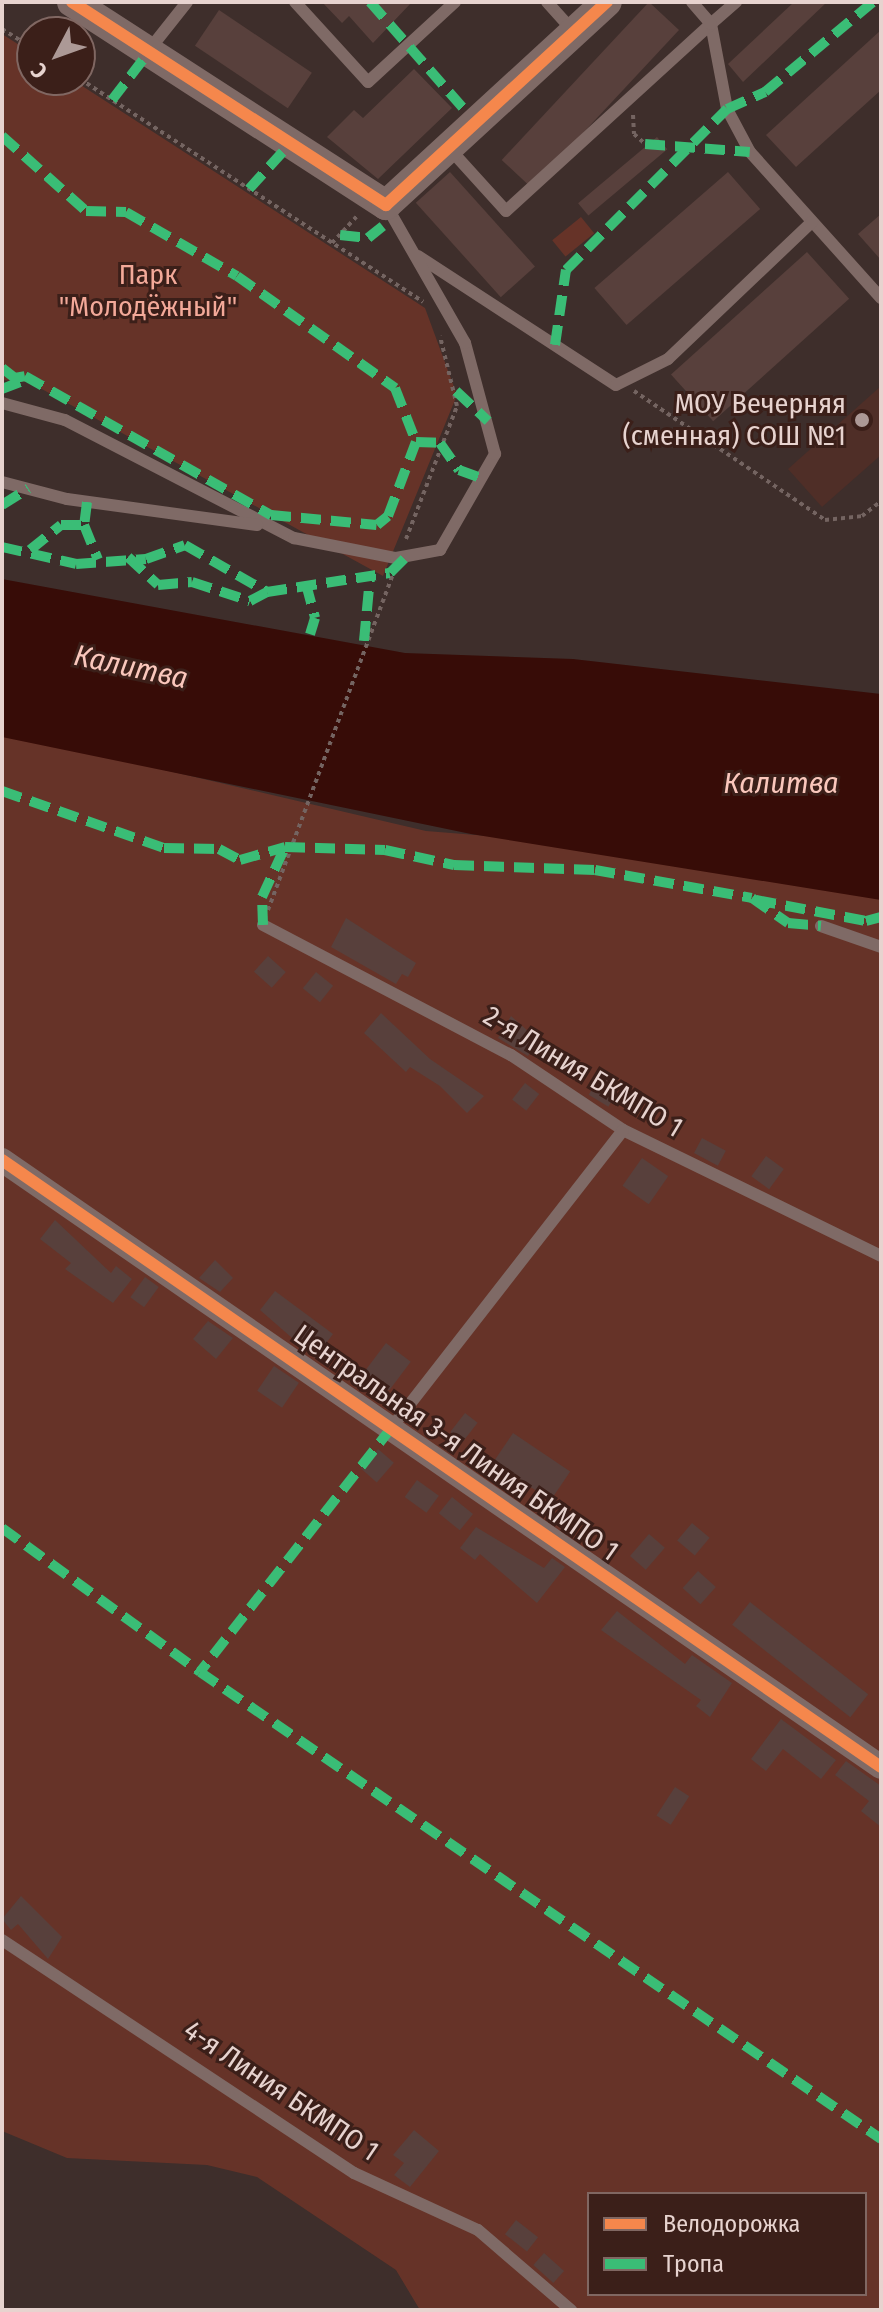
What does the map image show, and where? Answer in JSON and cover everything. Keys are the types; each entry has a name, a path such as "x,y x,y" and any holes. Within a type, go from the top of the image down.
{"street":[{"path":"72,2 374,203 448,147 607,2"},
{"name":"Центральная 3-я Линия БКМПО 1","path":"2,1160 881,1767"}],"lane":[{"path":"148,53 187,2"},
{"path":"295,2 368,82 455,2"},
{"path":"547,2 574,32"},
{"path":"692,2 711,24 714,67 733,120 750,152 881,298"},
{"path":"448,147 506,211 736,2"},
{"path":"2,482 67,499 268,526 396,558 440,550 484,479 495,454 484,404 465,343 416,254 374,203"},
{"path":"416,254 622,383 668,359 812,222"},
{"path":"2,403 65,420 268,526"},
{"name":"2-я Линия БКМПО 1","path":"263,925 511,1055 623,1130 881,1256"},
{"path":"821,926 881,947"},
{"path":"392,1427 623,1130"},
{"name":"4-я Линия БКМПО 1","path":"2,1940 354,2173 478,2230 571,2310"}],"path":[{"path":"96,89 332,243 432,313"},
{"path":"622,105 645,144"},
{"path":"332,243 374,203"},
{"path":"622,383 825,520 862,516 881,501"},
{"path":"400,555 457,406"},
{"path":"263,925 395,570"}],"shaded area":[{"name":"МОУ Вечерняя (сменная) СОШ №1","path":"881,386 881,455 822,507 788,469"}],"green space":[{"name":"Парк \"Молодёжный\"","path":"2,34 16,43 16,96 96,95 425,308 457,395 383,576 29,382 2,380"},
{"path":"581,217 594,233 565,257 552,240"},
{"path":"2,732 426,831 610,846 881,885 881,2310 420,2310 396,2270 257,2177 207,2165 67,2158 2,2131"}],"water":[{"name":"Калитва","path":"2,579 405,653 573,659 881,694 881,900 471,834 2,737"}],"building":[{"path":"322,2 412,2 373,43 349,16 342,23"},
{"path":"649,2 679,30 532,188 502,160"},
{"path":"794,2 827,2 743,82 728,64"},
{"path":"219,10 312,73 288,108 195,46"},
{"path":"881,30 881,90 796,167 766,135"},
{"path":"414,69 452,108 378,179 327,137 354,110 363,118"},
{"path":"657,137 667,149 588,215 578,203"},
{"path":"450,172 535,266 501,297 416,203"},
{"path":"728,172 760,209 627,325 594,288"},
{"path":"881,214 881,260 858,234"},
{"path":"807,252 849,299 713,421 671,374"},
{"path":"346,918 416,963 408,977 402,974 396,984 331,947"},
{"path":"268,956 286,972 272,988 254,972"},
{"path":"316,972 333,986 320,1002 303,988"},
{"path":"381,1013 430,1059 484,1096 467,1113 440,1086 410,1067 406,1072 364,1033"},
{"path":"511,1016 538,1040 528,1056 498,1038"},
{"path":"600,1076 620,1088 608,1107 589,1095"},
{"path":"525,1083 539,1094 526,1111 512,1100"},
{"path":"702,1138 726,1151 718,1166 694,1153"},
{"path":"766,1156 784,1169 769,1189 751,1176"},
{"path":"642,1158 668,1176 649,1204 622,1186"},
{"path":"55,1220 111,1273 116,1266 132,1279 113,1303 65,1269 71,1263 40,1239"},
{"path":"215,1260 233,1278 220,1292 199,1278"},
{"path":"145,1277 159,1287 144,1307 130,1297"},
{"path":"275,1291 333,1334 315,1358 260,1310"},
{"path":"208,1321 233,1338 216,1359 193,1339"},
{"path":"386,1343 411,1362 389,1390 364,1372"},
{"path":"274,1366 299,1383 282,1408 257,1391"},
{"path":"465,1413 478,1423 463,1442 450,1432"},
{"path":"513,1433 570,1472 551,1501 493,1462"},
{"path":"378,1449 394,1463 377,1482 361,1469"},
{"path":"417,1480 439,1496 426,1513 405,1497"},
{"path":"452,1497 473,1514 460,1530 439,1513"},
{"path":"692,1523 710,1538 695,1555 677,1541"},
{"path":"476,1527 544,1568 552,1558 565,1567 537,1603 480,1554 475,1560 460,1548"},
{"path":"649,1534 665,1548 646,1570 630,1556"},
{"path":"698,1571 716,1587 700,1604 683,1588"},
{"path":"750,1602 868,1694 850,1717 732,1625"},
{"path":"617,1611 685,1664 692,1655 732,1683 710,1717 696,1706 701,1700 601,1630"},
{"path":"781,1719 836,1760 821,1779 783,1749 766,1771 751,1759"},
{"path":"846,1761 881,1786 881,1827 861,1811 869,1801 835,1775"},
{"path":"675,1787 689,1796 671,1825 656,1816"},
{"path":"21,1896 62,1937 48,1959 18,1924 11,1930 2,1919"},
{"path":"414,2130 439,2151 410,2187 394,2175 404,2163 393,2155"},
{"path":"516,2220 538,2237 527,2251 505,2234"},
{"path":"544,2253 564,2271 553,2283 533,2265"}],"marked path":[{"path":"370,2 465,110"},
{"path":"555,345 566,270 727,109 765,92 873,2"},
{"path":"112,100 148,53"},
{"path":"2,136 86,211 126,212 237,276 395,388 416,442 440,443 459,470 484,479"},
{"path":"645,144 750,152"},
{"path":"249,189 288,146"},
{"path":"340,235 368,238 383,226"},
{"path":"2,368 20,382 2,389"},
{"path":"15,378 25,376 271,515 377,525 388,516 416,442"},
{"path":"456,391 488,421"},
{"path":"2,505 28,489"},
{"path":"87,502 84,525 98,559"},
{"path":"30,550 61,525 84,525"},
{"path":"2,547 76,564 146,559 185,545 267,592 390,573 407,556"},
{"path":"128,557 158,585 192,582 250,601 267,592"},
{"path":"364,641 370,578"},
{"path":"306,584 315,618 310,634"},
{"path":"2,791 164,848 219,849 240,860 285,847 385,850 454,865 595,870 752,898 788,923 821,926"},
{"path":"263,925 262,897 285,847"},
{"path":"756,900 866,921 881,917"},
{"path":"392,1427 200,1672 881,2139"},
{"path":"2,1528 200,1672"}],"cycle path":[{"path":"72,2 386,205 607,2"},
{"path":"2,1160 881,1767"}],"place":[{"name":"МОУ Вечерняя (сменная) СОШ №1","path":"862,420"}]}
